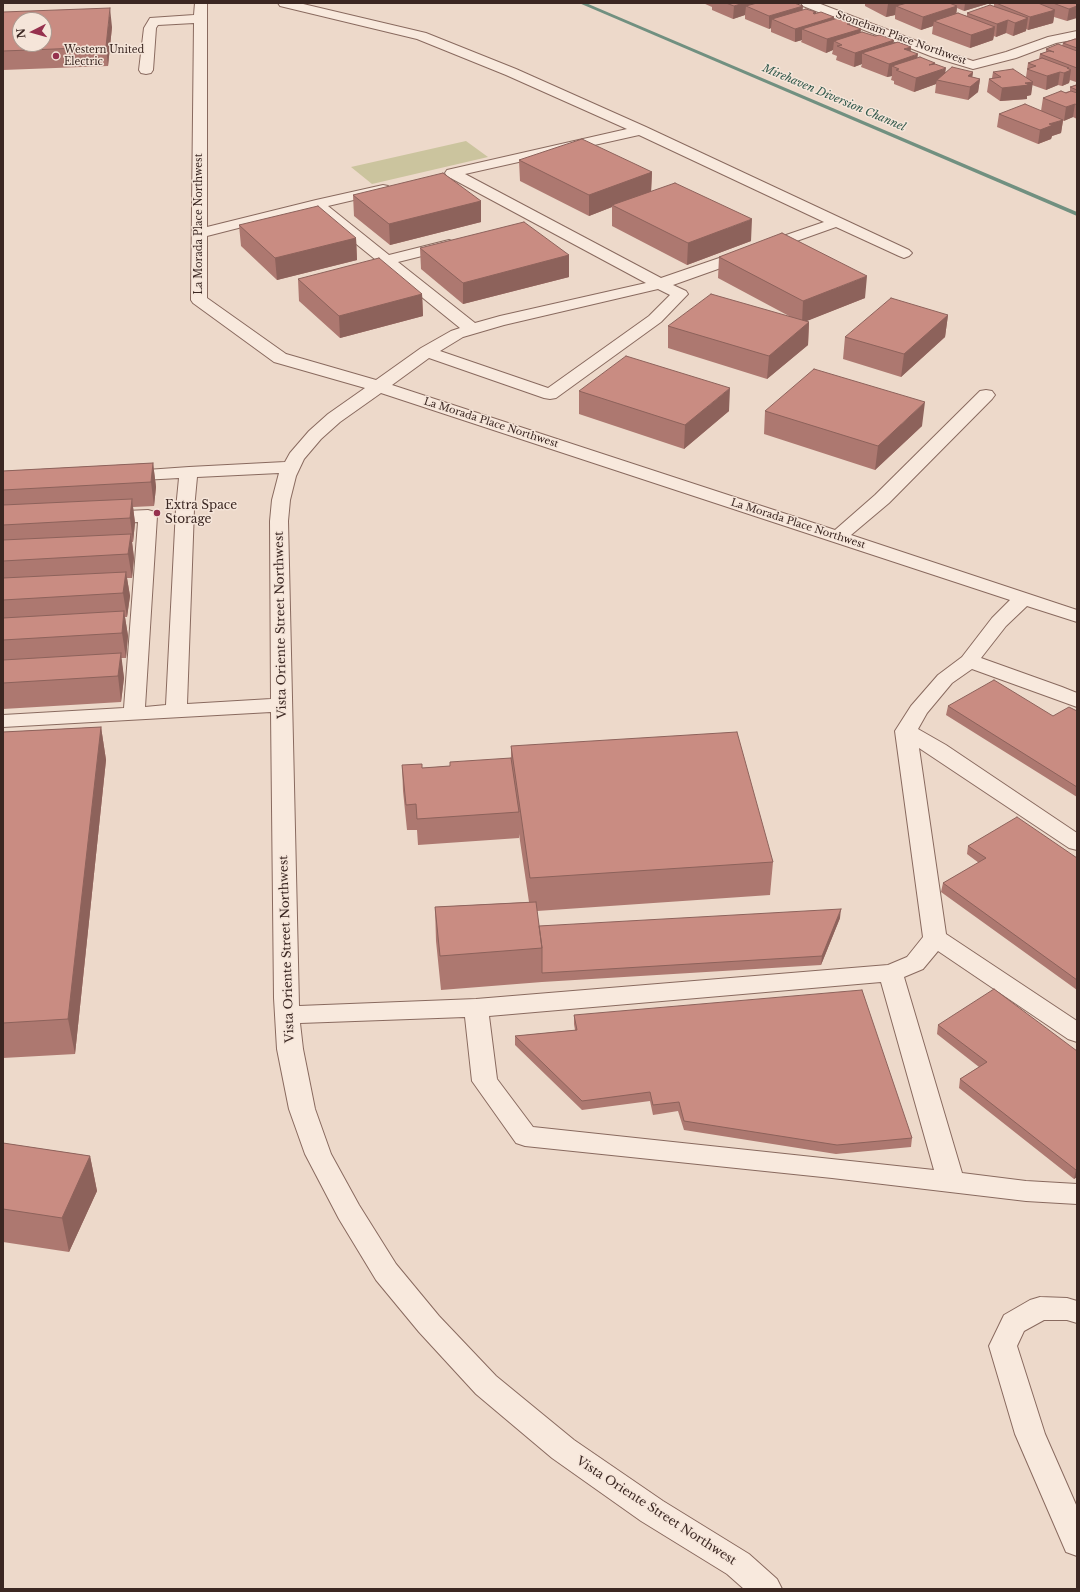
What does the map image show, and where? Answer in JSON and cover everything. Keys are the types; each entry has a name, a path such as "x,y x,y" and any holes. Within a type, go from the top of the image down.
{"street":[{"name":"La Morada Place Northwest","path":"202,3 200,19 199,300 280,358 378,386 1077,616"},
{"path":"284,3 421,36 504,69 641,130 904,253"},
{"name":"Stoneham Place Northwest","path":"807,3 938,54 973,65 1011,55 1053,40 1077,35"},
{"path":"146,70 150,28 154,21 200,19"},
{"path":"436,176 641,130"},
{"path":"427,352 550,394 655,319 680,294 452,173"},
{"path":"199,233 399,185"},
{"path":"316,204 472,329"},
{"path":"521,227 544,222"},
{"name":"Vista Oriente Street Northwest","path":"766,1589 738,1564 652,1511 563,1449 486,1385 429,1324 391,1278 349,1212 318,1154 302,1109 290,1049 287,1015 279,521 281,500 287,476 296,457 315,435 334,418 378,386 427,352 457,334 500,321 660,284 837,222"},
{"path":"386,260 461,242"},
{"path":"838,537 882,499 986,395"},
{"path":"106,476 291,467"},
{"path":"176,711 185,509 189,472"},
{"path":"87,519 148,516 137,552 130,670 134,713"},
{"path":"287,1015 476,1008 891,973 915,963 935,938 906,731 918,710 944,679 969,661 999,622 1024,598"},
{"path":"969,661 1055,691 1077,701"},
{"path":"3,721 282,705"},
{"path":"906,731 1077,844"},
{"path":"935,938 1077,1033"},
{"path":"891,973 951,1182"},
{"path":"476,1008 485,1081 525,1136 1026,1191 1077,1194"},
{"path":"1077,1312 1067,1309 1040,1308 1014,1323 1003,1346 1030,1434 1077,1542"}],"shaded area":[{"path":"466,141 488,157 372,184 351,167"}],"building":[{"path":"726,3 744,3 734,6"},
{"path":"757,3 794,3 803,6 769,16 746,6"},
{"path":"907,3 949,3 957,6 923,17 896,6"},
{"path":"996,3 1038,3 1055,10 1030,17"},
{"path":"1053,3 1077,3 1077,6 1069,9"},
{"path":"990,5 1028,18 1015,23 1008,20 997,24 967,13"},
{"path":"110,8 106,47 52,49 52,12 12,12 12,51 3,51 3,12"},
{"path":"806,9 816,12 813,13 814,14 821,12 834,17 795,29 772,19"},
{"path":"958,13 995,27 971,35 934,21"},
{"path":"838,18 850,23 847,24 861,29 827,39 802,29"},
{"path":"862,32 875,36 880,35 894,40 855,53 837,46 842,45 834,41"},
{"path":"1077,39 1077,48 1063,43"},
{"path":"898,42 911,47 904,49 918,54 889,64 862,53"},
{"path":"1058,44 1077,51 1077,68 1040,54 1049,51 1054,52 1046,49"},
{"path":"920,57 935,63 929,65 935,64 946,68 916,78 896,70 899,69 892,66"},
{"path":"1042,58 1071,70 1064,73 1060,72 1047,76 1027,69 1036,66 1028,63"},
{"path":"952,67 973,72 968,76 980,79 970,87 937,80"},
{"path":"1013,69 1033,82 1025,83 1029,85 1002,88 989,79 1001,77 993,72"},
{"path":"1077,85 1077,90 1070,87"},
{"path":"1061,91 1066,93 1071,91 1077,93 1077,105 1075,104 1066,107 1043,98"},
{"path":"1025,104 1063,120 1049,124 1053,125 1040,130 999,114"},
{"path":"582,139 652,172 589,195 519,160"},
{"path":"443,173 481,201 389,224 353,195"},
{"path":"675,183 752,219 688,243 612,205"},
{"path":"318,206 356,238 275,258 239,225"},
{"path":"524,222 569,255 463,283 420,248"},
{"path":"782,233 867,276 803,301 719,257"},
{"path":"379,258 422,294 339,316 298,279"},
{"path":"711,294 809,322 769,356 668,326"},
{"path":"891,298 948,315 904,354 845,337"},
{"path":"626,356 730,388 685,425 579,391"},
{"path":"814,369 925,402 878,446 765,411"},
{"path":"153,463 151,482 3,490 3,471"},
{"path":"132,499 130,518 3,525 3,505"},
{"path":"131,534 128,554 3,561 3,540"},
{"path":"126,572 123,593 3,600 3,578"},
{"path":"124,611 122,633 3,640 3,618"},
{"path":"121,653 118,676 3,683 3,660"},
{"path":"994,680 1053,716 1069,707 1077,711 1077,787 948,706"},
{"path":"101,727 68,1019 3,1023 3,732"},
{"path":"737,732 773,862 530,878 511,746"},
{"path":"511,758 519,812 417,819 416,804 406,805 402,765 422,764 422,768 450,766 450,762"},
{"path":"1017,817 1077,858 1077,980 943,883 986,858 968,846"},
{"path":"536,902 542,948 440,956 435,907"},
{"path":"841,909 822,956 542,973 542,948 539,926"},
{"path":"994,989 1077,1051 1076,1170 960,1079 987,1062 938,1025"},
{"path":"862,990 912,1138 837,1145 684,1121 679,1102 653,1105 650,1092 582,1101 515,1036 577,1030 574,1015"},
{"path":"3,1143 90,1156 62,1218 3,1209"}],"waterway":[{"name":"Mirehaven Diversion Channel","path":"582,3 1077,214"}],"place":[{"name":"Western United Electric","path":"56,56"},
{"name":"Extra Space Storage","path":"157,513"}]}
